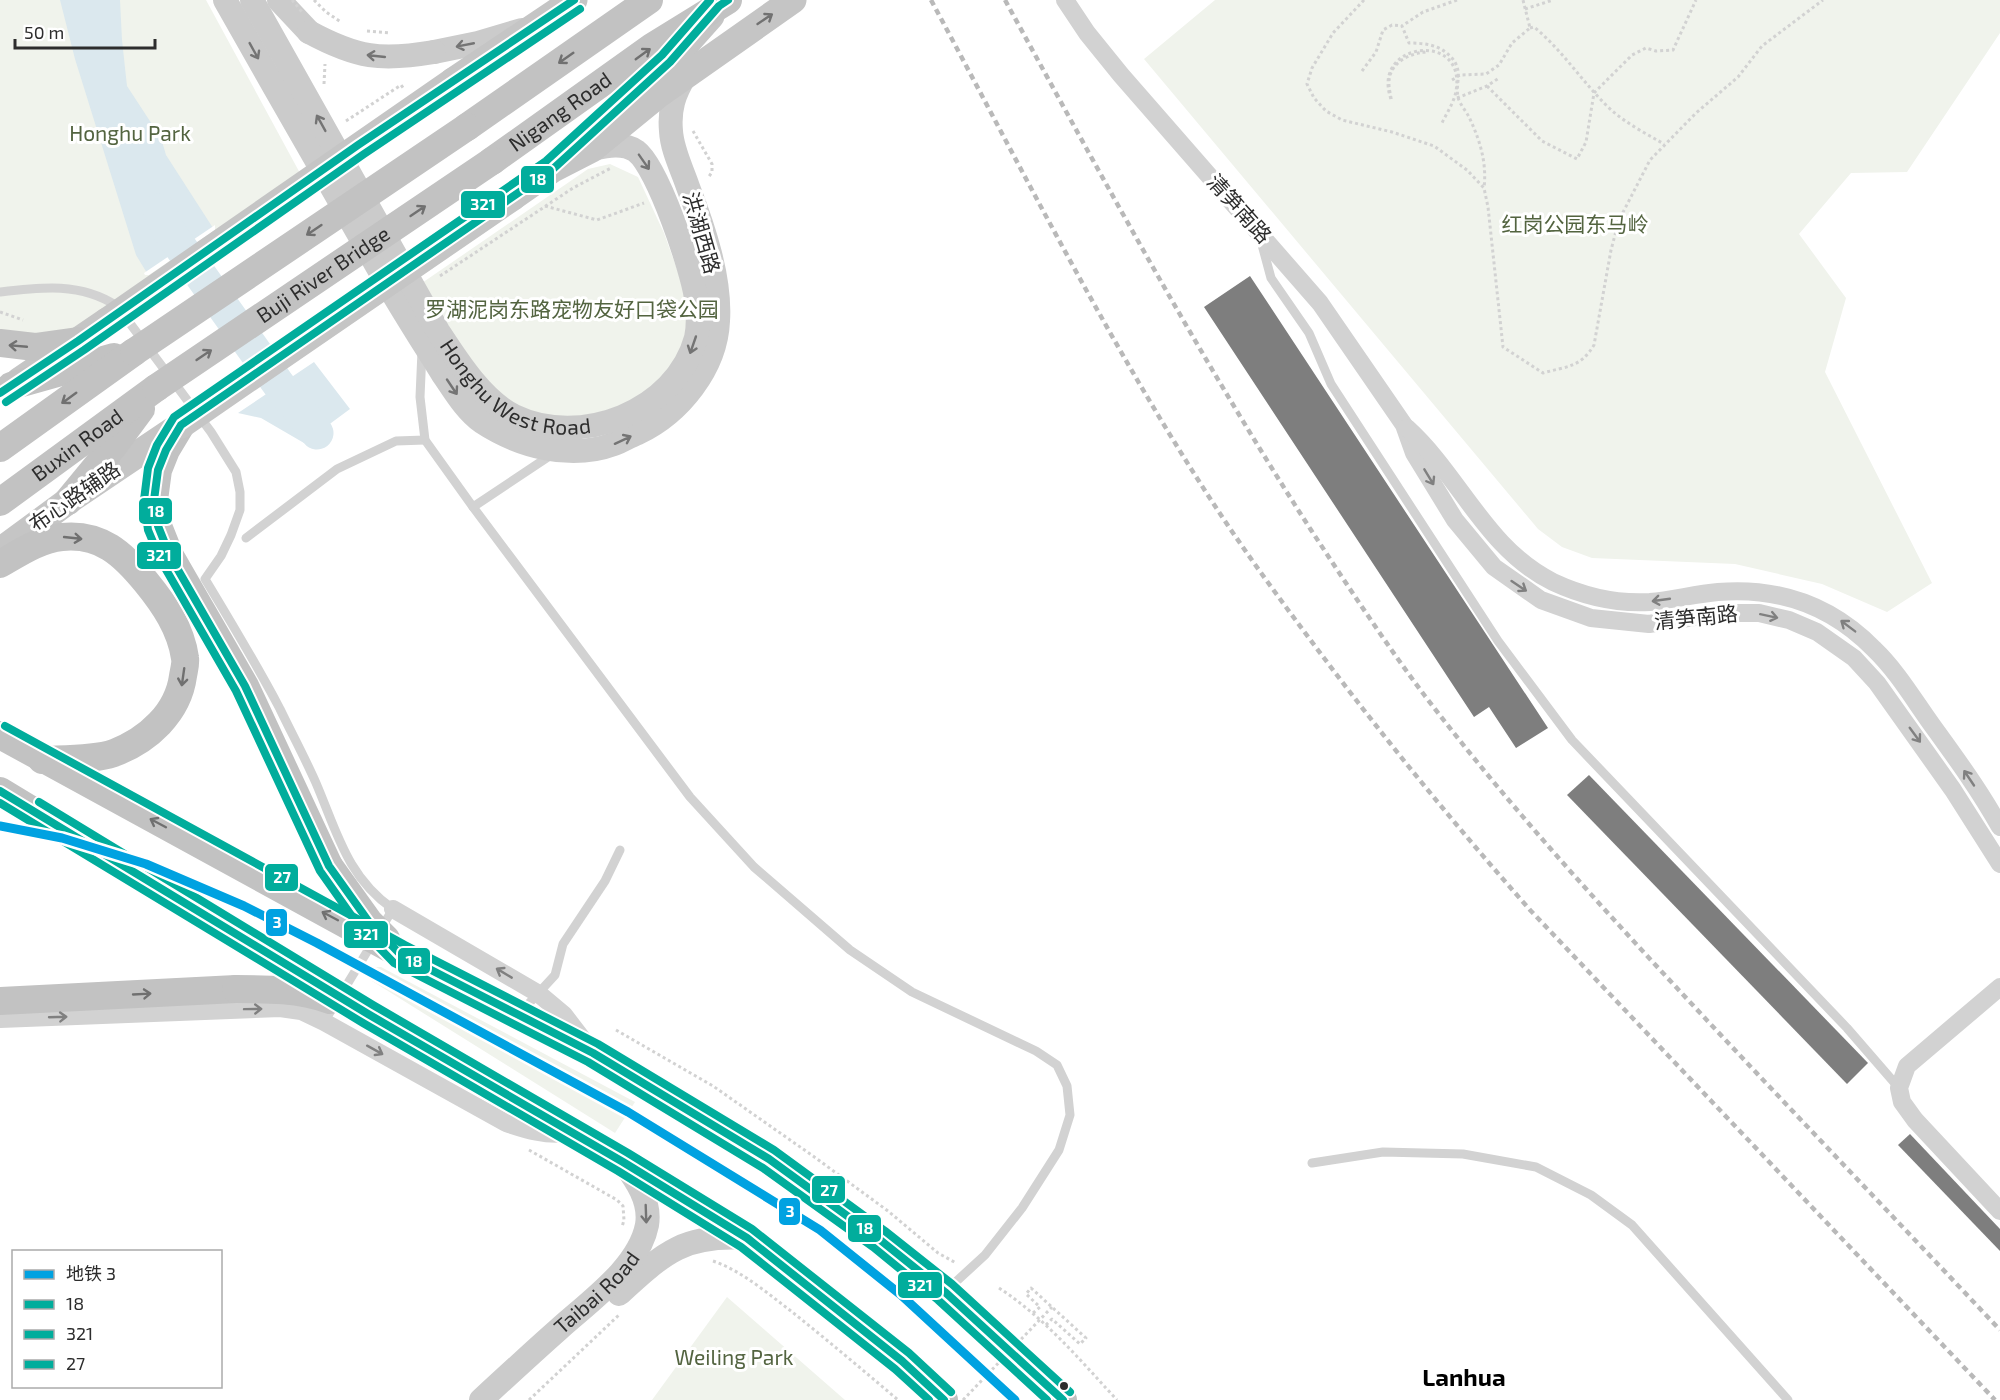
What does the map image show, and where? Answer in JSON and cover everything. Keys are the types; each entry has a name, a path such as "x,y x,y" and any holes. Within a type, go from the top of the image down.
{"highway":[{"name":"Nigang Road","path":"467,127 649,0"},
{"name":"Nigang Road","path":"492,161 652,47 724,3"},
{"name":"Buji River Bridge","path":"134,352 467,127"},
{"name":"Buji River Bridge","path":"156,388 492,161"},
{"path":"0,343 34,347 78,341"},
{"path":"5,389 134,352"},
{"name":"Buxin Road","path":"0,448 134,352"},
{"path":"68,501 115,444 156,388"},
{"name":"Buxin Road","path":"0,502 156,388"},
{"path":"181,425 166,450 158,470 154,500 158,526 170,556 245,686 329,866 369,921 400,954"},
{"path":"0,564 42,542 63,537 91,539 113,547 129,561 157,596 175,624 185,659 181,691 165,718 142,739 112,754 42,760"},
{"path":"0,735 400,954 529,1004 593,1053 769,1159 879,1239 987,1328 1063,1400"},
{"path":"0,791 368,1014 574,1132 747,1238 806,1282 902,1361 944,1400"},
{"path":"0,1002 236,989 275,989 314,994 368,1014"}],"main road":[{"name":"Honghu West Road","path":"225,0 422,342"},
{"name":"Honghu West Road","path":"252,0 438,331 454,355 474,381 512,415 542,425 575,428 610,422 639,409 664,390 685,367 696,339 699,321 696,296 679,238 655,179 637,151 616,146 592,149"},
{"path":"279,0 309,32 355,54 380,57 402,57 478,43 520,31 566,6"},
{"path":"553,169 592,149 658,95 793,0"},
{"path":"553,169 670,62 724,3"},
{"path":"5,389 566,6"},
{"name":"洪湖西路","path":"422,342 463,404 480,421 529,444 558,451 576,451 612,445 645,430 674,409 702,374 714,348 718,320 714,277 699,215 671,134 671,110 675,94 685,75"},
{"name":"布心路辅路","path":"0,551 68,501 553,169"},
{"name":"Taibai Road","path":"481,1400 616,1277 638,1249 647,1225 647,1209 638,1183 623,1162"},
{"name":"Taibai Road","path":"506,1400 667,1252 681,1245 710,1238 747,1238"}],"street":[{"name":"清笋南路","path":"1065,0 1087,33 1121,75 1320,303 1404,425 1424,443 1476,515 1514,556 1541,575 1570,589 1608,599 1651,602 1718,592 1768,594 1811,604 1830,614 1869,644 1896,675 1963,768 2000,827"},
{"name":"清笋南路","path":"1404,425 1414,453 1455,520 1476,547 1502,574 1541,600 1591,618 1632,623 1649,624 1720,613 1759,613 1804,626 1844,650 1877,683 1953,790 2000,864"},
{"path":"393,909 529,1004"},
{"path":"2000,987 1907,1066 1899,1088 1902,1102 1916,1120 2000,1211"},
{"path":"0,1019 280,1008 301,1011 506,1123 533,1132 555,1135 574,1132"}],"lane":[{"path":"1258,230 1271,278 1309,333 1331,384 1498,640 1572,740 1847,1028 1899,1088"},
{"path":"0,292 44,287 82,290 105,297 117,306 211,432 236,472 240,492 240,510 221,556 205,579 251,655 280,710 315,780 351,866 369,890 393,909 324,1022"},
{"path":"422,342 420,397 425,440 690,797 754,867 850,950 912,992 1036,1051 1057,1065 1067,1086 1070,1115 1059,1150 1022,1208 985,1255 945,1292"},
{"path":"246,538 337,469 396,441 425,440"},
{"path":"473,507 558,451"},
{"path":"529,1004 555,975 562,944 605,881 620,850"},
{"path":"1312,1163 1383,1152 1463,1154 1536,1167 1591,1194 1632,1226 1788,1400"}],"path":[{"path":"314,0 326,12 344,24"},
{"path":"1364,0 1333,33 1311,68 1307,84 1314,98 1326,111 1342,120 1392,132 1434,146 1467,170 1484,188"},
{"path":"1362,72 1376,52 1383,30 1392,25 1402,26 1424,12 1457,0"},
{"path":"1523,0 1530,28"},
{"path":"1525,9 1553,0"},
{"path":"1486,86 1542,141 1577,159 1586,142 1594,93 1632,55 1646,48 1656,51 1673,50 1696,0"},
{"path":"1402,26 1409,43 1424,43 1441,49 1453,58 1460,75 1458,98 1477,135 1486,174 1484,188 1503,347 1543,373 1577,364 1587,358 1594,345 1611,250 1619,220 1650,160 1664,144 1738,77 1762,46 1823,0"},
{"path":"1452,80 1460,75 1486,74 1500,65 1512,43 1534,27 1546,37 1609,108 1664,144"},
{"path":"358,30 398,34"},
{"path":"1424,55 1424,52 1402,58 1395,66 1388,86 1391,99 1386,87 1388,74 1402,57 1424,50 1444,55 1452,61 1457,81 1452,103 1441,125"},
{"path":"326,87 323,81 327,59"},
{"path":"1458,98 1500,78"},
{"path":"346,121 401,86"},
{"path":"692,130 712,164 712,172 708,178"},
{"path":"443,275 573,188 615,166"},
{"path":"545,206 597,220 650,200"},
{"path":"526,1148 617,1200 623,1206 624,1220 621,1233"},
{"path":"707,1258 722,1264 758,1286 898,1400"},
{"path":"999,1288 1021,1302 1046,1325 1117,1400"},
{"path":"1033,1313 1040,1307 1026,1294 1031,1288 1086,1338 1080,1344 1052,1318 1046,1325"},
{"path":"963,1400 1052,1307"},
{"path":"529,1400 560,1370"}],"green space":[{"name":"Honghu Park","path":"0,0 206,0 301,175 54,343 0,346"},
{"name":"红岗公园东马岭","path":"1215,0 2000,0 2000,33 1907,172 1851,173 1799,234 1846,298 1825,372 1932,583 1887,612 1822,584 1735,564 1592,558 1562,547 1538,529 1144,59"},
{"name":"罗湖泥岗东路宠物友好口袋公园","path":"610,164 638,177 664,233 683,286 687,310 686,332 679,359 639,400 574,420 541,416 512,406 491,390 419,285 588,169"},
{"path":"376,967 381,967 635,1102 615,1133 372,981 371,971"},
{"name":"Weiling Park","path":"727,1297 845,1400 652,1400"}],"shaded area":[{"path":"60,0 120,0 127,86 161,138 166,155 213,228 147,273 136,255 75,59"},
{"path":"314,362 350,409 304,443 261,418 238,413"}],"pier":[{"path":"215,225 215,230 149,275 145,275 144,273"}],"building":[{"path":"1250,276 1548,728 1516,748 1489,707 1474,717 1204,307"},
{"path":"1589,775 1868,1063 1847,1084 1567,795"},
{"path":"1910,1134 2000,1229 2000,1251 1898,1145"}],"waterway":[{"path":"159,210 169,231 279,385 317,433"}],"railway":[{"path":"931,0 1102,318 1174,442 1248,554 1335,673 1445,811 1531,911 1995,1400"},
{"path":"1005,0 1153,268 1230,400 1311,530 1425,696 1494,783 1604,909 2000,1330"}],"metro line":[{"name":"3","path":"0,826 62,838 146,864 244,906 317,943 628,1112 820,1230 901,1295 1015,1400"}],"transit line":[{"name":"18","path":"0,393 358,145 574,0"},
{"name":"321","path":"710,0 662,55 546,161 174,417 157,445 148,468 144,500 148,530 161,561 236,691 320,871 361,929 394,963 588,1062 763,1168 873,1247 938,1300 1047,1400"},
{"name":"18","path":"728,0 719,6 670,62 553,169 181,425 166,450 158,470 154,500 158,526 170,556 245,686 329,866 369,922 400,954 593,1053 769,1159 879,1239 945,1292 1063,1400"},
{"name":"321","path":"6,402 364,154 580,9"},
{"name":"27","path":"5,726 405,945 598,1044 774,1150 885,1231 952,1284 1070,1392"},
{"name":"18","path":"0,791 368,1014 623,1162 747,1238 902,1361 944,1400"},
{"name":"27","path":"39,802 373,1005 628,1153 752,1229 909,1353 951,1392"},
{"name":"321","path":"0,803 363,1023 618,1171 741,1247 895,1369 929,1400"}],"district":[{"name":"Lanhua","path":"1464,1378"}]}
